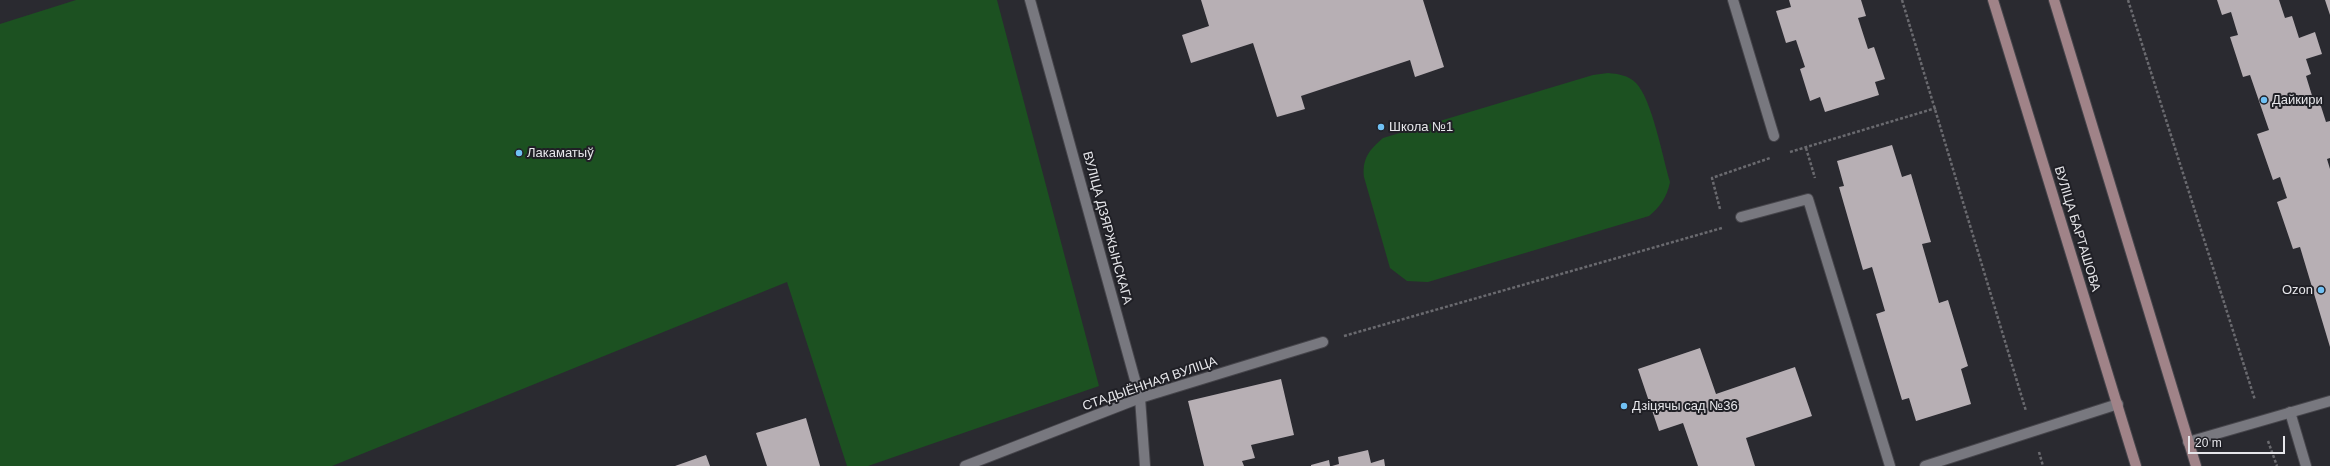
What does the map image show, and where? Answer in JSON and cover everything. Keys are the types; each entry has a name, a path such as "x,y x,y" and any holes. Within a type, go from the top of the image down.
{"main road":[{"name":"ВУЛІЦА БАРТАШОВА","path":"1992,0 2136,466"},
{"path":"2054,0 2196,466"}],"street":[{"name":"ВУЛІЦА ДЗЯРЖЫНСКАГА","path":"1030,0 1140,398 1145,466"},
{"path":"1733,0 1774,136"},
{"path":"1741,217 1808,199 1890,466"},
{"name":"СТАДЫЁННАЯ ВУЛІЦА","path":"965,466 1140,398 1323,342"},
{"path":"2188,442 2330,401"},
{"path":"1925,466 2118,404"},
{"path":"2290,412 2306,466"}],"path":[{"path":"1902,0 1936,108 2043,466"},
{"path":"2128,0 2277,466"},
{"path":"1785,154 1936,108"},
{"path":"1806,148 1816,183"},
{"path":"1722,213 1712,178 1771,158"},
{"path":"1323,342 1725,227"}],"green space":[{"name":"Лакаматыў","path":"76,0 997,0 1099,386 868,466 847,466 787,282 332,466 0,466 0,24"},
{"path":"1608,73 1619,74 1633,80 1642,91 1652,115 1670,182 1665,197 1653,213 1649,216 1428,282 1407,281 1390,268 1364,177 1365,160 1370,151 1378,142 1383,138 1593,75"}],"building":[{"path":"1201,0 1423,0 1444,67 1415,77 1410,60 1301,96 1305,109 1277,117 1253,43 1191,63 1182,35 1209,26"},
{"path":"1789,0 1861,0 1866,16 1858,18 1868,49 1874,47 1885,79 1875,82 1879,95 1825,112 1820,97 1810,101 1800,69 1805,67 1796,40 1786,43 1776,11 1791,7"},
{"path":"2217,0 2279,0 2285,18 2292,16 2299,38 2315,32 2322,54 2306,59 2311,74 2306,76 2314,102 2319,100 2326,122 2330,121 2330,158 2327,159 2330,169 2330,347 2300,247 2293,249 2277,202 2287,198 2280,177 2273,180 2257,134 2269,130 2250,75 2243,77 2230,37 2238,35 2231,12 2222,15"},
{"path":"2325,0 2330,0 2330,15"},
{"path":"1892,145 1902,177 1911,174 1931,242 1922,244 1939,303 1948,300 1968,366 1961,369 1971,404 1916,421 1909,398 1902,400 1876,314 1885,311 1872,267 1863,270 1839,187 1844,186 1837,161"},
{"path":"1700,348 1716,394 1795,367 1812,416 1746,438 1755,466 1698,466 1683,423 1659,431 1638,369"},
{"path":"1281,379 1294,435 1251,445 1255,458 1242,461 1244,466 1204,466 1188,401"},
{"path":"806,418 820,466 767,466 756,433"},
{"path":"1368,450 1371,463 1384,459 1385,466 1332,466 1339,464 1338,457"},
{"path":"706,455 710,466 675,466"},
{"path":"1329,460 1330,466 1311,466 1311,465"}],"place":[{"name":"Дайкири","path":"2264,100"},
{"name":"Школа №1","path":"1381,127"},
{"name":"Лакаматыў","path":"519,153"},
{"name":"Ozon","path":"2321,290"},
{"name":"Дзіцячы сад №36","path":"1624,406"}]}
